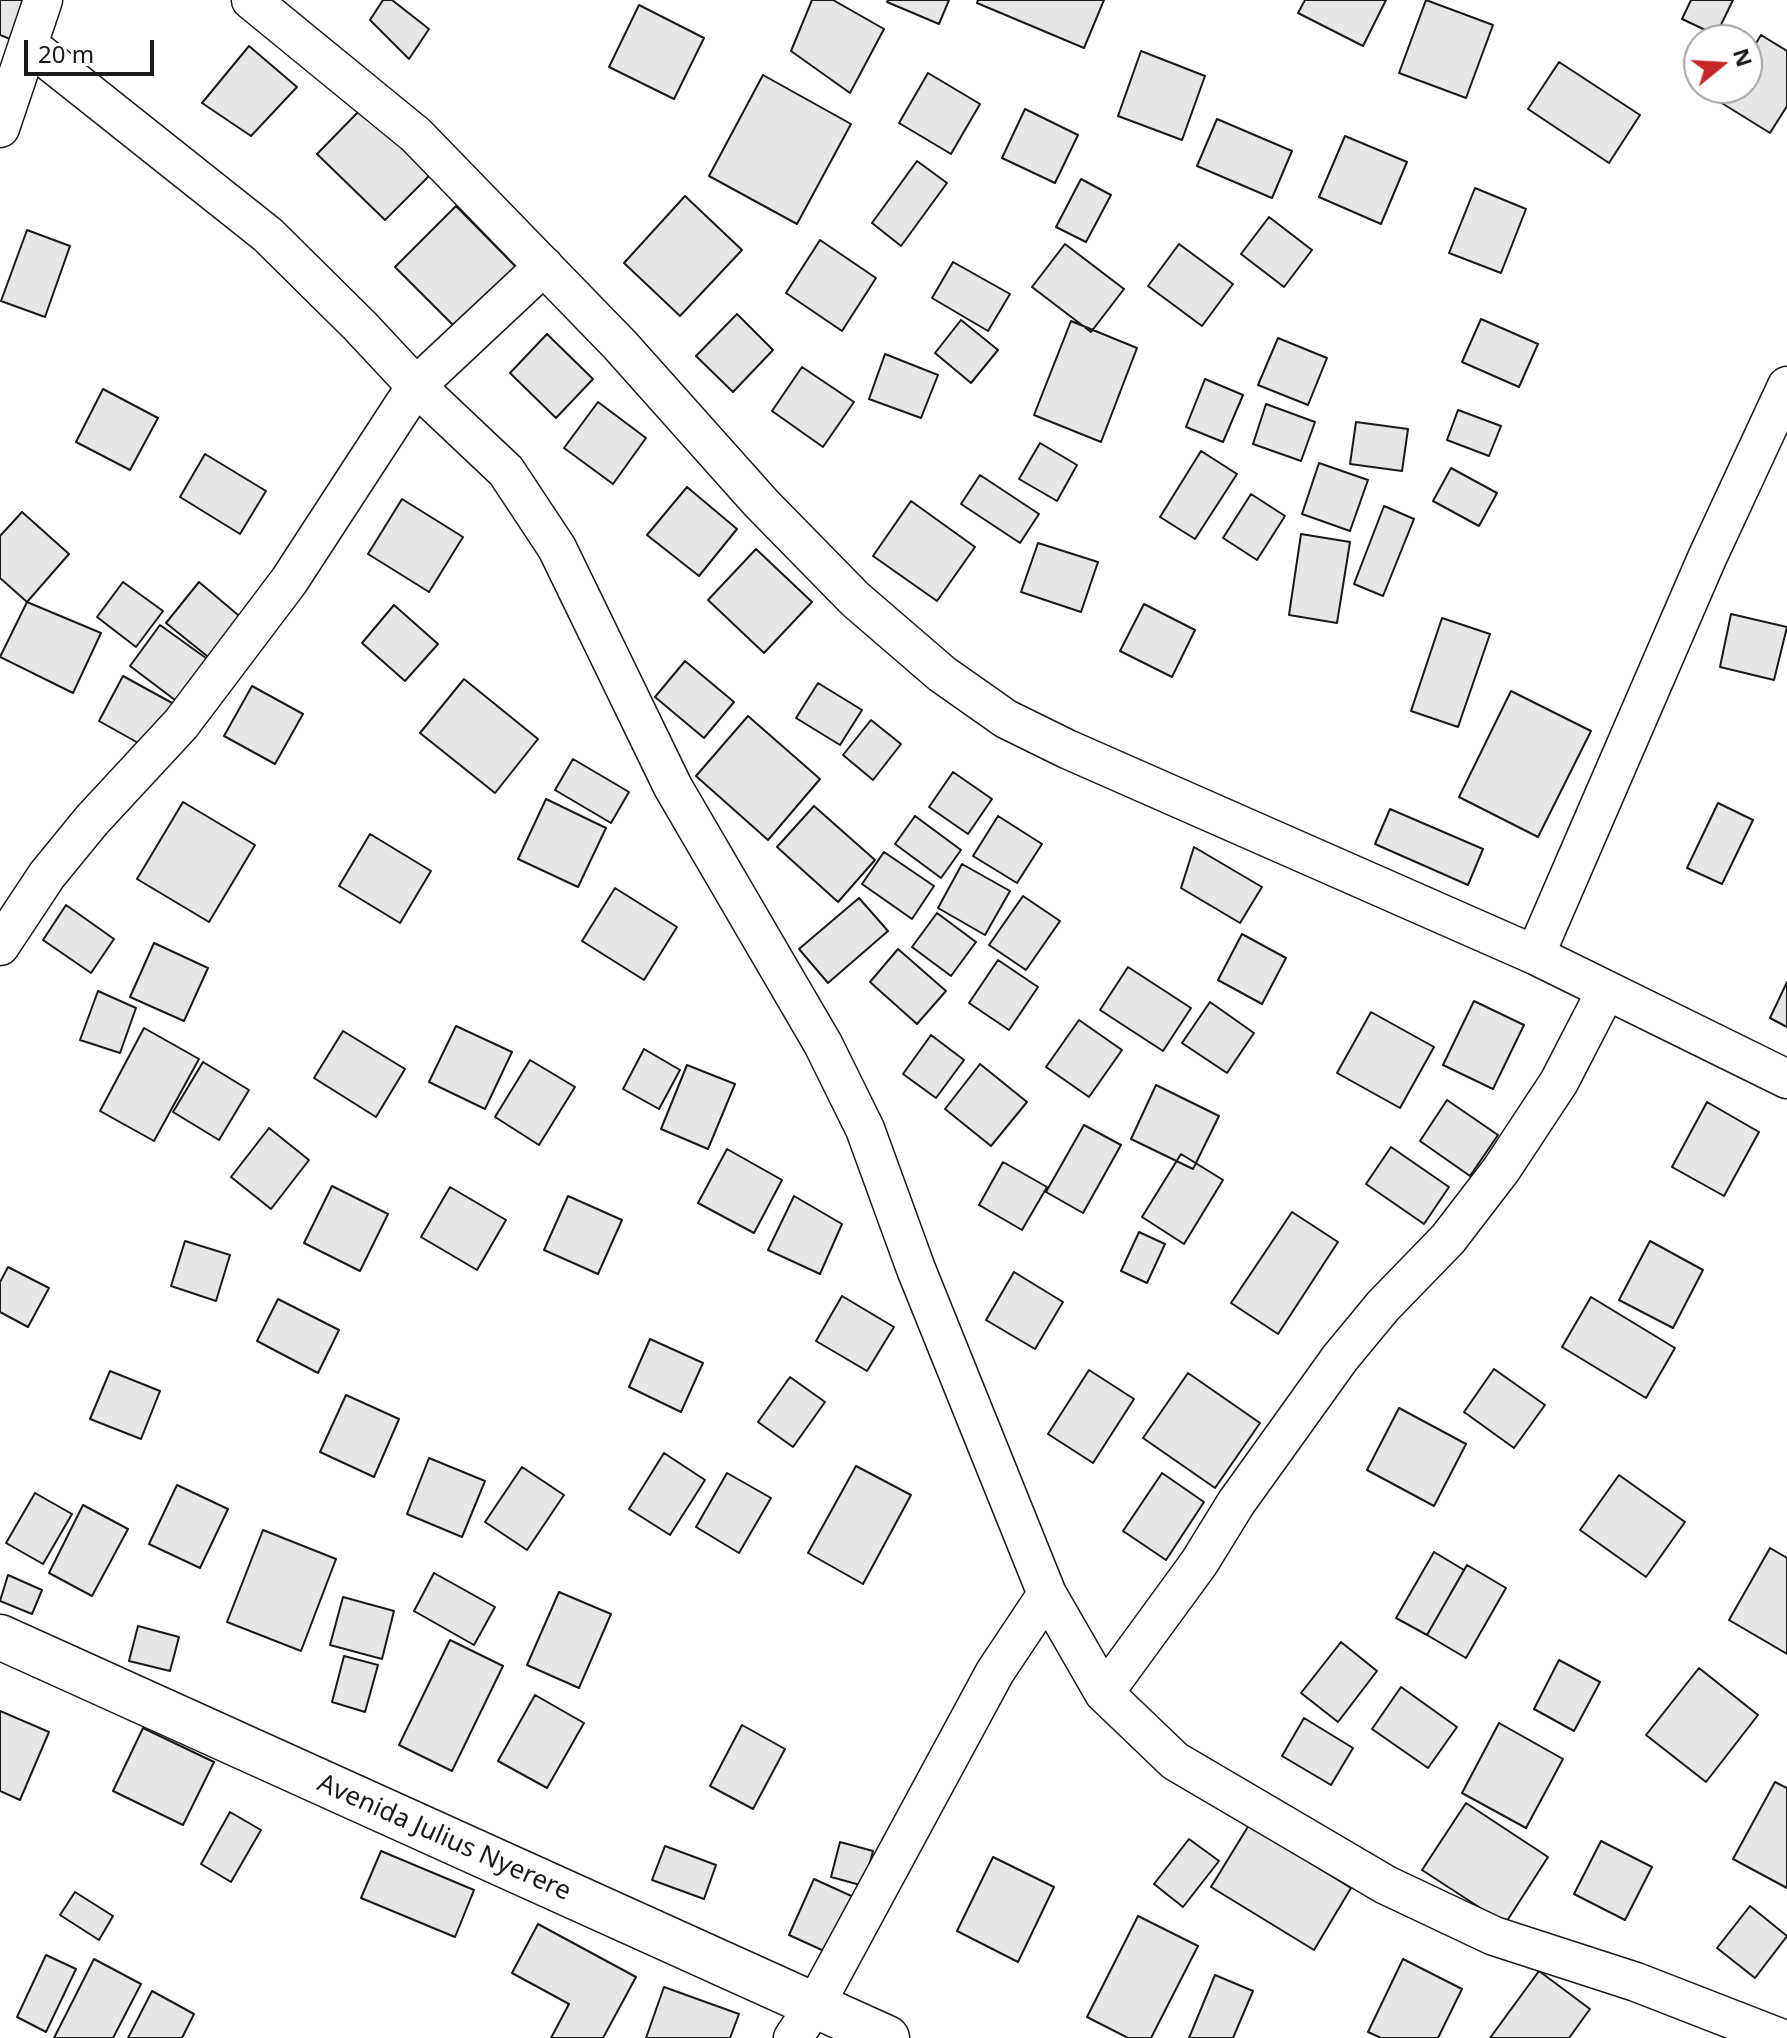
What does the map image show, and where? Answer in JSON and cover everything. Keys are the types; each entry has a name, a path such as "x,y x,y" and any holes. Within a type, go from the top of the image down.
{"street":[{"path":"0,128 43,0"},
{"path":"251,0 416,135 620,345 761,503 855,599 942,674 1006,719 1067,749 1535,955 1787,1079"},
{"path":"29,45 268,235 416,386 506,471 557,548 673,787 823,1044 865,1129 916,1269 1047,1594 1104,1693 1175,1761 1386,1885 1494,1936 1636,1982 1780,2038"},
{"path":"0,946 47,875 92,820 181,724 289,581 416,386 544,266"},
{"path":"1535,955 1707,558 1787,386"},
{"path":"1104,1693 1199,1563 1236,1503 1340,1358 1383,1306 1448,1239 1501,1170 1559,1082 1606,991"},
{"path":"804,2022 995,1672 1047,1594"},
{"name":"Avenida Julius Nyerere","path":"0,1637 804,2022 887,2038"}],"building":[{"path":"0,0 34,0 17,42 0,35"},
{"path":"383,0 392,0 429,29 409,59 370,20"},
{"path":"812,0 833,0 884,29 850,93 791,51"},
{"path":"888,0 949,0 939,24"},
{"path":"978,0 1104,0 1084,48 977,3"},
{"path":"1305,0 1386,0 1363,46 1298,13"},
{"path":"1426,0 1493,25 1466,98 1399,73"},
{"path":"1691,0 1733,0 1721,24 1693,24 1682,19"},
{"path":"639,5 704,38 674,99 609,67"},
{"path":"1763,36 1787,51 1787,106 1770,133 1723,104 1763,104"},
{"path":"249,46 297,87 251,136 202,103"},
{"path":"1141,51 1205,76 1182,140 1118,116"},
{"path":"1559,62 1640,115 1609,163 1528,109"},
{"path":"928,73 980,104 951,154 899,123"},
{"path":"763,75 851,124 797,224 709,176"},
{"path":"363,107 431,174 385,220 317,154"},
{"path":"1025,109 1078,135 1055,183 1002,158"},
{"path":"1217,119 1292,151 1272,198 1197,166"},
{"path":"1345,136 1407,162 1381,224 1319,197"},
{"path":"917,161 947,183 901,246 872,223"},
{"path":"1081,179 1111,195 1086,242 1056,227"},
{"path":"1475,188 1526,209 1501,273 1449,253"},
{"path":"685,196 742,250 680,316 624,263"},
{"path":"456,206 521,272 460,332 395,267"},
{"path":"1269,217 1312,250 1284,287 1241,254"},
{"path":"27,230 70,246 45,317 1,301"},
{"path":"820,240 876,278 842,331 786,293"},
{"path":"1065,244 1124,289 1091,332 1032,287"},
{"path":"1179,244 1233,284 1202,326 1148,286"},
{"path":"953,262 1010,294 988,331 932,298"},
{"path":"737,314 773,350 733,392 696,356"},
{"path":"1481,319 1538,344 1519,387 1462,362"},
{"path":"961,320 998,350 971,383 935,353"},
{"path":"1071,321 1137,348 1101,442 1034,415"},
{"path":"547,334 593,379 556,418 510,373"},
{"path":"1278,338 1327,358 1308,405 1258,385"},
{"path":"885,354 938,375 921,418 869,399"},
{"path":"802,367 854,402 823,447 772,411"},
{"path":"1205,379 1243,395 1223,442 1186,427"},
{"path":"103,389 158,418 130,470 76,442"},
{"path":"598,402 646,438 613,484 564,448"},
{"path":"1266,404 1315,422 1301,461 1253,444"},
{"path":"1458,410 1501,426 1489,456 1447,440"},
{"path":"1356,422 1408,429 1402,471 1350,464"},
{"path":"1040,443 1077,465 1057,501 1019,479"},
{"path":"1201,451 1237,474 1195,539 1160,517"},
{"path":"205,454 266,491 240,534 180,497"},
{"path":"1319,463 1368,480 1350,531 1302,514"},
{"path":"1451,468 1497,493 1479,526 1433,501"},
{"path":"980,475 1039,514 1020,543 961,504"},
{"path":"687,487 737,529 699,576 647,535"},
{"path":"1251,494 1285,516 1257,560 1223,538"},
{"path":"402,499 463,537 429,592 368,554"},
{"path":"911,501 975,547 937,601 873,556"},
{"path":"1384,506 1414,519 1383,596 1354,584"},
{"path":"22,512 69,554 27,602 0,578 0,536"},
{"path":"1301,534 1350,542 1337,623 1289,615"},
{"path":"1038,543 1098,562 1081,612 1021,592"},
{"path":"756,549 812,602 764,653 708,600"},
{"path":"123,582 163,611 136,647 97,617"},
{"path":"199,582 244,620 212,660 166,623"},
{"path":"27,602 101,633 73,693 0,657"},
{"path":"1144,604 1195,630 1172,677 1120,651"},
{"path":"394,605 438,644 405,681 362,643"},
{"path":"1731,614 1787,627 1774,680 1720,667"},
{"path":"1442,618 1490,634 1458,727 1411,711"},
{"path":"160,625 210,661 179,703 130,666"},
{"path":"685,661 734,702 704,738 655,697"},
{"path":"123,676 174,704 149,749 99,721"},
{"path":"464,679 538,739 495,793 420,733"},
{"path":"818,683 862,710 840,745 796,718"},
{"path":"252,686 303,714 275,764 224,736"},
{"path":"1511,691 1591,731 1538,837 1459,797"},
{"path":"748,716 820,779 768,840 696,776"},
{"path":"871,720 901,744 873,780 843,755"},
{"path":"573,759 629,792 611,823 555,790"},
{"path":"953,772 992,799 968,834 929,807"},
{"path":"546,799 606,828 578,887 518,859"},
{"path":"183,802 255,845 209,922 137,879"},
{"path":"1718,803 1753,820 1722,884 1687,868"},
{"path":"814,806 875,860 838,902 777,847"},
{"path":"1390,809 1483,849 1468,885 1375,844"},
{"path":"915,816 961,850 941,878 895,844"},
{"path":"998,816 1042,844 1017,883 973,856"},
{"path":"370,834 431,871 400,923 339,886"},
{"path":"1194,847 1262,887 1240,923 1181,888"},
{"path":"884,852 934,886 912,919 862,884"},
{"path":"962,864 1010,891 985,935 938,908"},
{"path":"615,888 677,927 644,980 582,941"},
{"path":"1023,896 1060,921 1026,970 989,945"},
{"path":"859,898 888,931 828,983 799,949"},
{"path":"66,905 114,939 91,973 43,940"},
{"path":"937,913 976,942 951,976 912,947"},
{"path":"1242,934 1286,958 1262,1004 1218,980"},
{"path":"154,943 208,968 184,1021 130,997"},
{"path":"898,949 946,991 917,1024 870,982"},
{"path":"998,960 1038,987 1009,1030 969,1003"},
{"path":"1128,967 1191,1008 1163,1051 1100,1010"},
{"path":"1787,982 1787,1027 1770,1018"},
{"path":"98,991 136,1008 120,1053 80,1040"},
{"path":"1474,1001 1524,1025 1493,1089 1443,1065"},
{"path":"1210,1002 1254,1033 1227,1073 1182,1043"},
{"path":"1371,1012 1434,1047 1400,1108 1337,1073"},
{"path":"1079,1020 1122,1050 1089,1097 1046,1067"},
{"path":"456,1026 512,1052 485,1109 429,1082"},
{"path":"144,1028 199,1059 154,1141 100,1111"},
{"path":"343,1031 405,1069 376,1117 314,1078"},
{"path":"931,1035 964,1060 936,1098 903,1074"},
{"path":"644,1049 680,1070 659,1109 623,1089"},
{"path":"530,1060 575,1087 539,1145 495,1117"},
{"path":"203,1062 249,1090 219,1140 173,1112"},
{"path":"980,1064 1027,1102 991,1146 945,1109"},
{"path":"687,1065 735,1084 708,1149 661,1129"},
{"path":"1156,1085 1219,1116 1193,1169 1131,1139"},
{"path":"1447,1100 1498,1135 1470,1176 1420,1141"},
{"path":"1707,1102 1759,1132 1724,1196 1672,1167"},
{"path":"1084,1125 1121,1145 1083,1213 1046,1192"},
{"path":"269,1128 309,1160 271,1209 231,1177"},
{"path":"1391,1147 1449,1187 1424,1224 1366,1184"},
{"path":"727,1149 782,1180 754,1233 698,1203"},
{"path":"1181,1154 1223,1180 1184,1244 1142,1217"},
{"path":"1003,1162 1047,1187 1022,1230 979,1205"},
{"path":"332,1186 388,1214 360,1271 304,1243"},
{"path":"450,1187 506,1220 477,1270 421,1237"},
{"path":"568,1196 622,1220 598,1274 544,1250"},
{"path":"794,1196 842,1224 820,1274 768,1250"},
{"path":"1292,1212 1338,1242 1278,1334 1231,1303"},
{"path":"1139,1232 1165,1244 1147,1283 1121,1271"},
{"path":"185,1241 230,1255 216,1301 171,1286"},
{"path":"1650,1241 1703,1270 1673,1328 1619,1300"},
{"path":"8,1267 49,1288 28,1327 0,1312 0,1282"},
{"path":"1014,1272 1063,1302 1035,1349 986,1320"},
{"path":"842,1296 894,1327 867,1371 816,1341"},
{"path":"1591,1297 1675,1348 1646,1398 1562,1347"},
{"path":"278,1299 339,1330 318,1373 257,1341"},
{"path":"650,1339 703,1363 681,1412 629,1387"},
{"path":"1494,1369 1545,1405 1514,1448 1464,1412"},
{"path":"1089,1370 1134,1399 1093,1463 1048,1434"},
{"path":"110,1371 160,1391 141,1439 90,1419"},
{"path":"1188,1373 1260,1423 1215,1488 1143,1438"},
{"path":"790,1377 825,1402 793,1447 758,1422"},
{"path":"346,1395 399,1419 374,1477 320,1452"},
{"path":"1399,1408 1466,1444 1434,1506 1367,1470"},
{"path":"664,1453 705,1480 670,1535 629,1509"},
{"path":"429,1458 485,1481 462,1537 407,1514"},
{"path":"856,1466 911,1495 863,1584 808,1553"},
{"path":"522,1467 564,1495 527,1550 485,1522"},
{"path":"727,1473 771,1498 739,1553 696,1527"},
{"path":"1162,1473 1204,1502 1166,1560 1123,1531"},
{"path":"1619,1475 1685,1522 1646,1577 1580,1530"},
{"path":"177,1485 228,1509 200,1568 149,1544"},
{"path":"35,1493 72,1514 43,1564 6,1543"},
{"path":"83,1505 128,1529 92,1596 49,1573"},
{"path":"263,1530 336,1559 301,1651 227,1622"},
{"path":"1770,1548 1787,1558 1787,1654 1729,1620"},
{"path":"1434,1552 1464,1570 1427,1635 1396,1618"},
{"path":"1467,1565 1506,1588 1466,1658 1427,1635"},
{"path":"434,1573 495,1607 474,1645 414,1611"},
{"path":"8,1575 42,1590 32,1614 0,1601"},
{"path":"559,1592 611,1614 579,1688 527,1665"},
{"path":"343,1597 394,1611 382,1659 330,1645"},
{"path":"138,1626 179,1637 170,1671 129,1661"},
{"path":"450,1640 503,1666 452,1771 399,1745"},
{"path":"1341,1642 1377,1671 1338,1722 1301,1693"},
{"path":"344,1656 378,1665 365,1712 332,1702"},
{"path":"1559,1660 1600,1682 1574,1731 1534,1709"},
{"path":"1699,1668 1758,1715 1706,1782 1646,1735"},
{"path":"1401,1687 1457,1727 1428,1768 1372,1729"},
{"path":"535,1695 584,1723 547,1788 498,1761"},
{"path":"0,1711 49,1732 20,1800 0,1791"},
{"path":"1304,1718 1353,1748 1331,1785 1282,1756"},
{"path":"1499,1723 1563,1759 1526,1828 1462,1793"},
{"path":"742,1725 785,1749 753,1809 710,1786"},
{"path":"143,1728 214,1762 183,1825 113,1791"},
{"path":"1775,1782 1787,1788 1787,1888 1733,1859"},
{"path":"1466,1803 1548,1857 1505,1924 1422,1870"},
{"path":"230,1812 261,1830 231,1882 201,1864"},
{"path":"1249,1825 1351,1888 1314,1950 1211,1887"},
{"path":"1189,1839 1219,1861 1183,1907 1154,1884"},
{"path":"1601,1841 1652,1867 1625,1920 1574,1894"},
{"path":"840,1842 873,1851 864,1886 831,1877"},
{"path":"665,1846 716,1865 704,1899 652,1880"},
{"path":"381,1851 474,1890 455,1937 361,1898"},
{"path":"993,1857 1054,1887 1018,1962 957,1931"},
{"path":"814,1879 858,1899 833,1955 789,1935"},
{"path":"75,1892 113,1916 99,1940 60,1915"},
{"path":"1750,1906 1787,1936 1755,1978 1717,1948"},
{"path":"1138,1916 1198,1946 1151,2038 1128,2038 1087,2017"},
{"path":"538,1924 636,1977 603,2038 551,2038 569,2004 512,1973"},
{"path":"46,1955 76,1969 46,2032 17,2017"},
{"path":"94,1959 141,1984 113,2038 54,2038"},
{"path":"1403,1959 1462,1989 1438,2038 1381,2038 1368,2032"},
{"path":"1539,1971 1590,2009 1569,2038 1490,2038"},
{"path":"1215,1975 1253,1991 1233,2038 1189,2038"},
{"path":"664,1987 739,2014 730,2038 646,2038"},
{"path":"152,1991 194,2014 182,2038 128,2038"}]}
